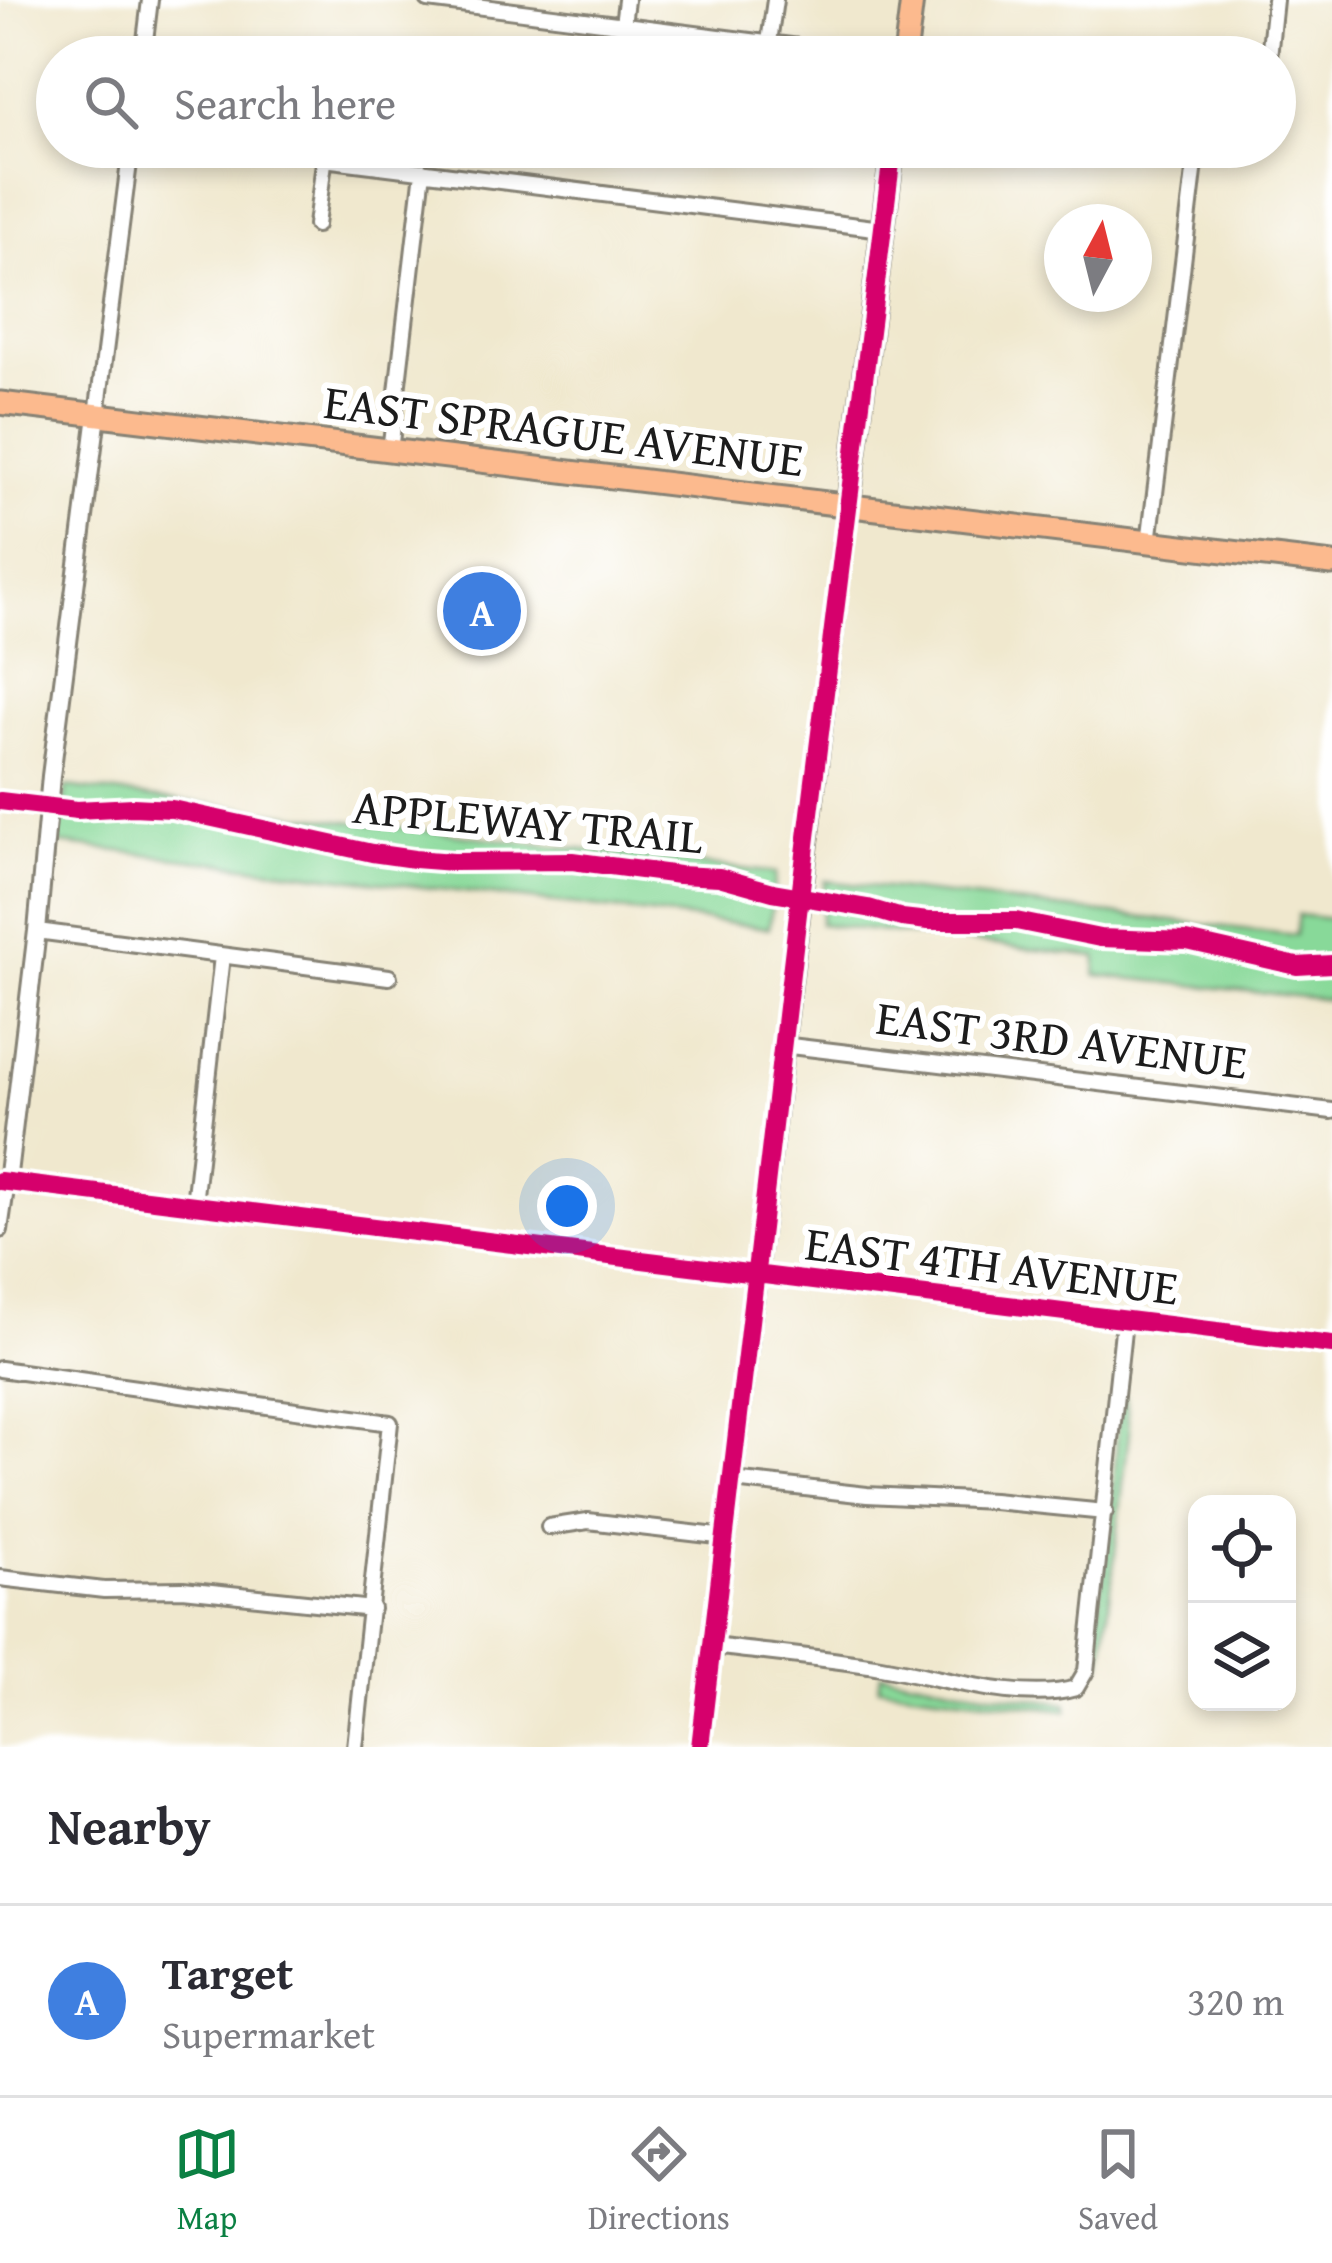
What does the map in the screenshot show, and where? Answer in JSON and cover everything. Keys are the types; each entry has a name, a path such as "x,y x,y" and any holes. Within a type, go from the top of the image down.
{"main road":[{"path":"908,36 912,0"},
{"path":"700,1747 890,168"},
{"name":"EAST SPRAGUE AVENUE","path":"0,404 1332,564"}],"street":[{"path":"146,36 150,0"},
{"path":"432,0 720,36"},
{"path":"622,24 626,0"},
{"path":"770,36 775,0"},
{"path":"1271,36 1275,0"},
{"path":"0,1230 38,931 51,776 128,168"},
{"path":"316,225 323,168"},
{"path":"407,168 882,229"},
{"path":"1149,542 1194,168"},
{"path":"390,451 423,171"},
{"path":"38,931 389,977"},
{"path":"194,1204 223,956"},
{"name":"EAST 3RD AVENUE","path":"782,1045 1332,1111"},
{"name":"EAST 4TH AVENUE","path":"3,1182 1332,1345"},
{"path":"713,1646 883,1667 1035,1693 1054,1695 1076,1688 1086,1671 1124,1321"},
{"path":"0,1369 390,1423 355,1747"},
{"path":"733,1480 868,1495 1105,1511"},
{"path":"549,1527 588,1521 726,1538"},
{"path":"0,1578 104,1590 183,1589 372,1610"}],"green space":[{"path":"66,787 776,873 769,928 51,843 54,812 63,812"},
{"path":"825,881 1295,935 1298,915 1332,919 1332,1000 1096,975 1097,957 820,924"},
{"path":"1121,1385 1129,1432 1102,1665 1093,1663"},
{"path":"881,1673 1067,1703 1067,1710 879,1687"}],"cycle path":[{"path":"700,1747 890,168"},
{"name":"APPLEWAY TRAIL","path":"0,801 77,810 172,809 414,859 572,861 719,877 902,918 1016,921 1100,938 1187,941 1297,966 1332,964"},
{"path":"0,1181 1332,1345"}],"place":[{"name":"Target","path":"482,611"}]}
